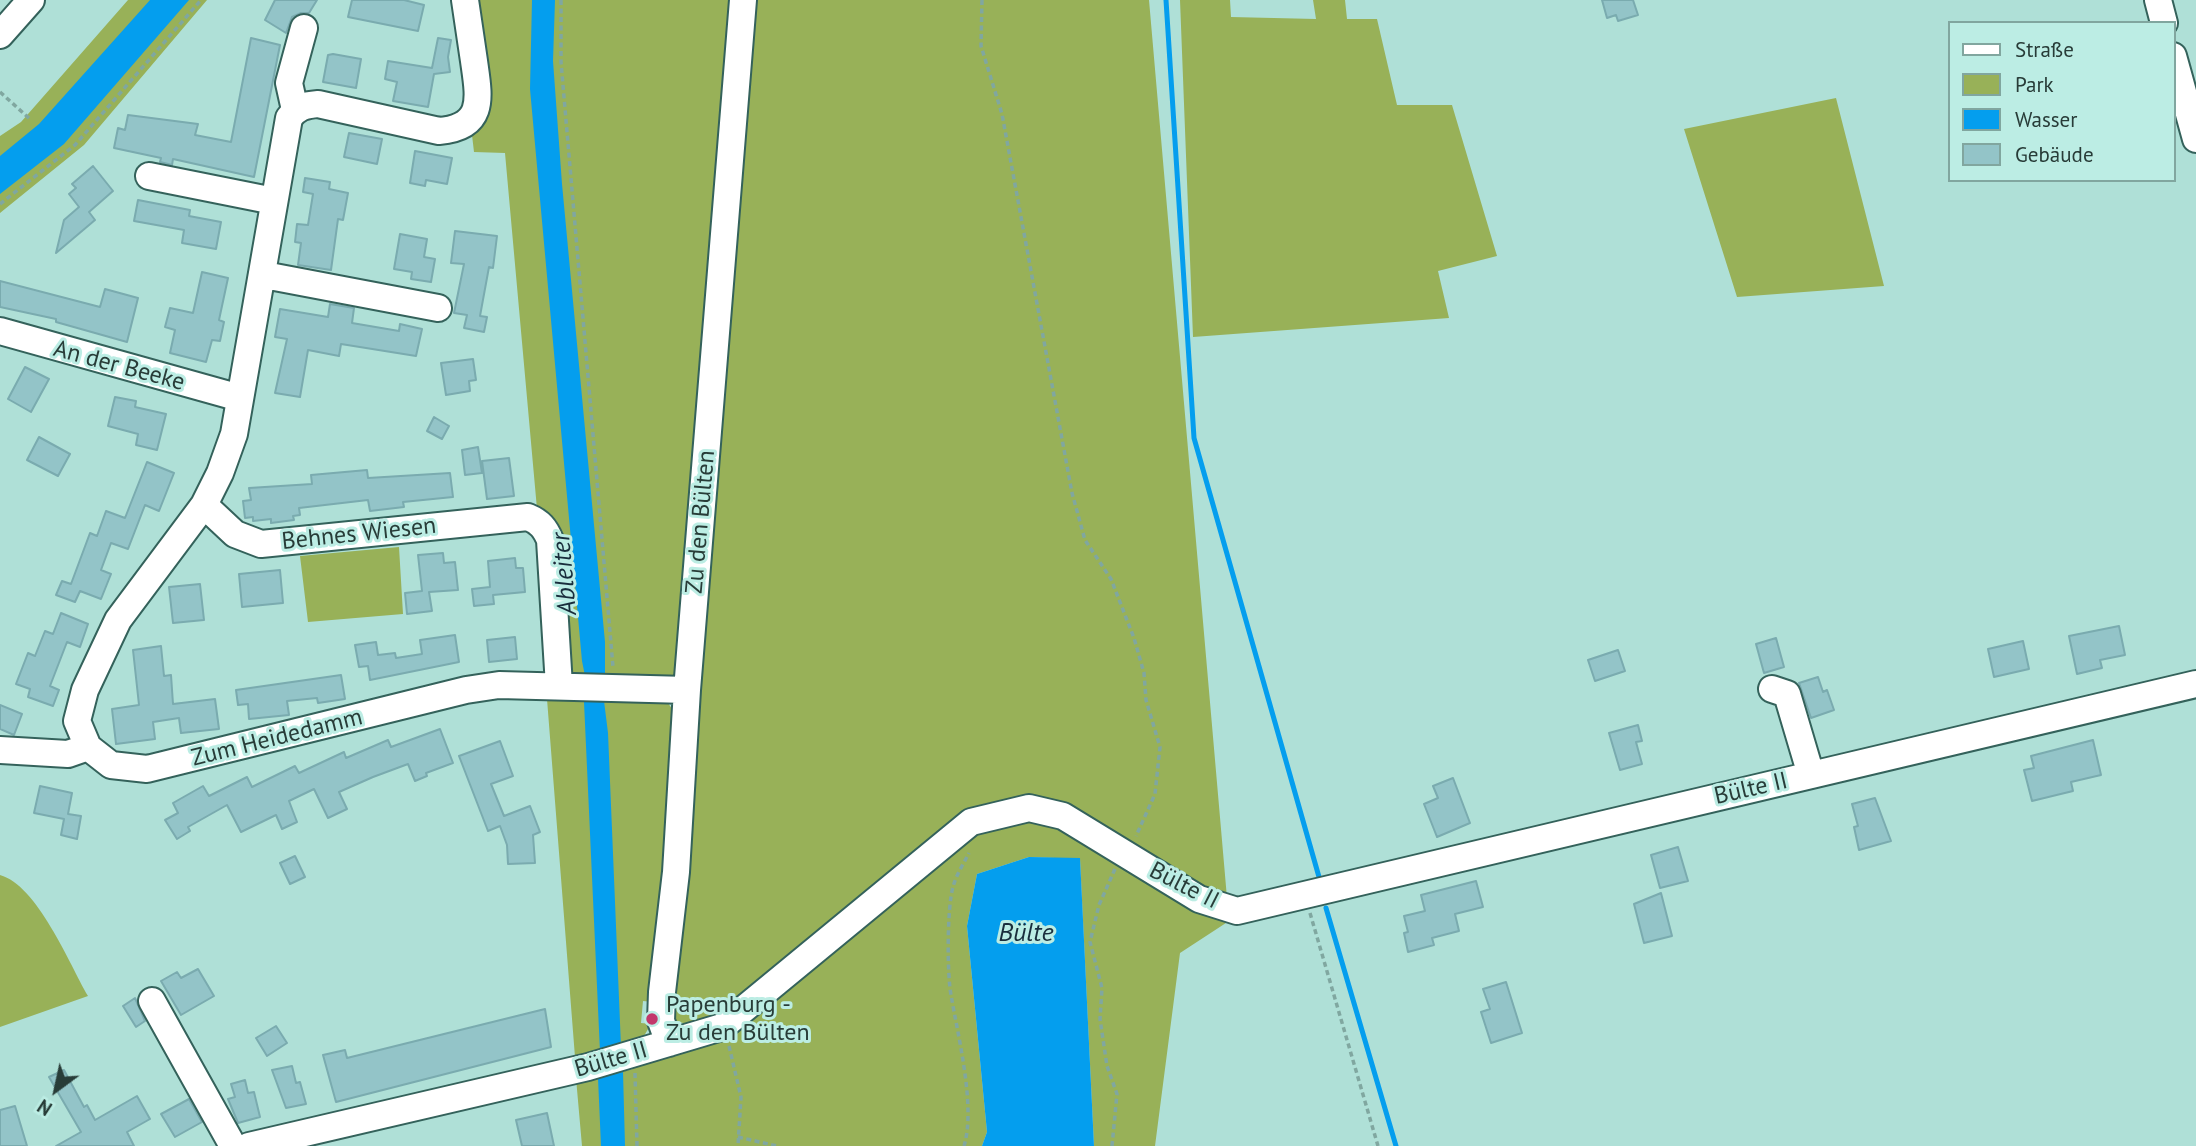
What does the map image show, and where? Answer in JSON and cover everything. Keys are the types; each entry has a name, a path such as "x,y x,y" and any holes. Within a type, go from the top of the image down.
{"street":[{"path":"0,35 31,0"},
{"path":"0,750 68,754 88,747 78,721 79,706 118,620 204,505 225,460 264,275 286,127 295,110 305,105 318,104 439,131 456,130 466,124 474,115 479,96 465,0"},
{"name":"Zu den Bülten","path":"669,1043 661,1021 662,992 676,872 687,690 743,0"},
{"path":"2158,0 2163,21"},
{"path":"295,110 289,83 304,28"},
{"path":"2175,62 2196,139"},
{"path":"149,176 274,201"},
{"path":"264,275 438,307"},
{"name":"An der Beeke","path":"0,331 240,398"},
{"name":"Behnes Wiesen","path":"204,505 235,534 261,544 528,517 545,528 550,540 559,686"},
{"name":"Bülte II","path":"249,1146 637,1054 722,1027 971,822 1029,808 1063,816 1199,899 1237,911 2196,684"},
{"name":"Zum Heidedamm","path":"88,747 111,765 147,769 466,690 499,685 687,690"},
{"path":"1772,690 1787,694 1811,775"},
{"path":"152,1001 233,1146"}],"path":[{"path":"0,204 75,145 201,0"},
{"path":"561,0 561,62 613,671 609,689"},
{"path":"982,0 981,46 1002,114 1072,493 1085,540 1111,579 1134,638 1160,747 1155,794 1137,835 1123,853 1099,905 1090,942 1102,988 1100,1019 1107,1066 1117,1094 1112,1146"},
{"path":"0,93 31,120"},
{"path":"964,1146 967,1136 965,1078 950,993 950,948 953,888 972,846 971,822"},
{"path":"1303,895 1315,925 1378,1146"},
{"path":"722,1027 732,1052 741,1097 738,1137 740,1146"},
{"path":"637,1054 634,1077 637,1146"},
{"path":"738,1137 777,1146"}],"green space":[{"path":"128,0 207,0 84,145 0,213 0,136 21,122"},
{"path":"476,0 1149,0 1229,921 1180,953 1155,1146 1094,1146 1080,859 1029,857 977,874 967,926 987,1132 982,1146 582,1146 576,1078 589,1080 633,1069 633,1065 693,1026 670,1019 696,679 575,675 570,669 537,509 505,153 474,152 472,135 486,120 490,108"},
{"path":"1180,0 1230,0 1231,17 1316,19 1313,0 1345,0 1347,19 1377,19 1397,105 1452,105 1497,256 1438,271 1449,318 1193,337"},
{"path":"1836,98 1884,286 1737,297 1684,129"},
{"path":"399,547 403,614 308,622 300,556"},
{"path":"547,699 668,703 679,719 653,1002 643,1001 641,1023 651,1024 641,1041 575,1057"},
{"path":"0,875 27,893 39,909 88,996 0,1027"}],"water":[{"path":"150,0 189,0 64,144 0,194 0,156 39,124"},
{"path":"532,0 555,0 553,61 562,184 605,642 605,676 585,676 582,661 530,89"},
{"path":"604,701 608,733 621,1047 600,1052 584,702"},
{"name":"Bülte","path":"1029,857 1080,858 1094,1146 982,1146 987,1132 967,926 977,874"},
{"path":"623,1072 625,1146 601,1146 598,1078"}],"building":[{"path":"275,0 317,0 309,13 292,17 286,33 265,20"},
{"path":"352,0 404,0 424,5 418,31 348,17"},
{"path":"1602,0 1633,0 1638,15 1618,21 1616,15 1607,18"},
{"path":"251,38 280,45 254,177 173,159 172,165 160,162 161,158 114,148 118,128 125,130 128,115 198,124 195,135 231,142"},
{"path":"438,38 451,40 448,57 450,72 434,74 428,107 393,101 397,82 385,79 388,61 432,68"},
{"path":"328,55 361,59 356,88 323,82"},
{"path":"349,133 382,139 377,164 344,157"},
{"path":"415,151 452,158 447,184 426,180 425,186 410,183"},
{"path":"93,166 113,191 89,212 95,220 56,253 64,220 79,207 69,194 76,188 72,184"},
{"path":"305,178 330,182 329,189 348,193 343,220 338,219 331,270 298,265 301,243 295,242 297,224 308,225 313,194 303,192"},
{"path":"138,200 190,210 189,216 221,222 216,249 182,243 184,230 134,221"},
{"path":"455,231 497,236 493,268 489,267 480,316 487,317 484,332 464,328 467,315 454,313 464,264 451,263"},
{"path":"400,234 427,239 424,257 435,259 431,282 411,279 412,272 394,269"},
{"path":"202,272 228,278 219,320 224,322 220,341 212,340 206,362 170,353 175,330 165,327 170,308 193,313"},
{"path":"0,281 100,307 105,289 138,298 127,342 56,322 56,319 0,307"},
{"path":"330,304 354,308 352,323 399,331 400,324 422,329 416,356 341,344 339,356 308,350 300,397 275,393 287,339 275,337 280,309 328,317"},
{"path":"473,359 476,380 469,381 470,391 446,395 441,363"},
{"path":"25,367 49,379 31,412 8,399"},
{"path":"115,397 136,401 135,407 166,414 157,450 136,445 138,434 108,426"},
{"path":"434,417 449,426 442,439 427,431"},
{"path":"39,437 70,454 58,476 27,460"},
{"path":"478,447 482,473 465,475 462,450"},
{"path":"509,458 514,496 487,499 482,461"},
{"path":"147,462 174,473 159,511 145,505 128,549 111,543 101,570 111,574 101,599 80,591 75,602 56,595 62,581 71,584 90,533 97,536 106,511 125,518"},
{"path":"367,470 368,478 450,473 453,497 403,502 404,507 370,511 368,500 299,508 300,515 293,516 294,520 271,523 271,519 253,521 253,517 245,518 243,501 251,500 249,488 312,484 311,475"},
{"path":"443,553 444,563 455,562 458,590 429,592 432,611 407,614 405,593 422,591 418,555"},
{"path":"515,558 516,568 523,568 525,592 493,595 494,604 474,606 472,589 490,587 488,561"},
{"path":"280,570 283,603 242,607 239,574"},
{"path":"200,584 204,620 173,623 169,587"},
{"path":"61,613 88,624 80,647 67,642 50,686 59,690 53,706 28,697 30,689 16,684 28,653 35,656 45,631 53,634"},
{"path":"2119,626 2125,655 2100,660 2102,668 2077,674 2069,636"},
{"path":"455,635 459,662 370,680 368,666 359,667 355,645 376,642 378,655 395,653 396,658 422,654 420,640"},
{"path":"515,637 517,659 489,662 487,640"},
{"path":"1776,638 1784,667 1764,673 1756,644"},
{"path":"2023,641 2029,669 1994,677 1988,649"},
{"path":"161,646 164,676 171,675 173,704 215,699 219,729 181,733 179,718 153,722 155,739 116,744 112,709 139,705 133,650"},
{"path":"1618,650 1625,671 1595,681 1588,660"},
{"path":"341,675 345,699 318,703 317,698 287,701 289,715 249,719 248,704 238,705 236,690"},
{"path":"1818,677 1823,692 1827,690 1834,710 1811,718 1799,683"},
{"path":"0,705 22,714 14,735 0,729"},
{"path":"1638,725 1642,741 1636,742 1642,764 1620,770 1609,733"},
{"path":"440,729 453,763 426,773 427,776 415,781 408,764 373,777 339,792 347,809 328,818 314,789 289,801 297,822 282,829 276,815 241,832 227,805 188,827 190,831 177,839 165,820 178,813 173,803 203,786 209,796 247,777 252,787 295,766 299,773 344,752 346,758 388,740 391,747"},
{"path":"2093,740 2101,775 2071,782 2073,791 2032,801 2024,770 2034,768 2031,756"},
{"path":"500,741 513,776 491,784 504,816 530,806 540,832 533,835 535,863 508,864 507,845 500,826 488,831 459,756"},
{"path":"1453,778 1470,823 1437,837 1424,804 1438,798 1433,786"},
{"path":"40,786 72,793 68,814 81,816 77,839 61,835 64,819 34,813"},
{"path":"1875,798 1891,841 1859,850 1854,827 1858,826 1852,804"},
{"path":"1678,847 1688,881 1660,888 1651,855"},
{"path":"295,856 305,877 290,884 280,863"},
{"path":"1476,881 1483,907 1455,914 1459,931 1432,938 1434,945 1408,952 1404,933 1408,932 1404,916 1425,911 1421,895"},
{"path":"1661,893 1672,936 1644,943 1634,904"},
{"path":"198,969 214,996 181,1015 161,981 177,972 181,978"},
{"path":"1506,982 1522,1033 1491,1043 1481,1012 1490,1009 1483,989"},
{"path":"135,998 145,1021 136,1027 123,1006"},
{"path":"545,1009 551,1047 336,1102 323,1055 345,1050 347,1058"},
{"path":"276,1026 287,1043 267,1056 256,1038"},
{"path":"292,1066 296,1083 300,1082 306,1104 286,1108 272,1070"},
{"path":"64,1070 84,1107 87,1105 95,1120 137,1096 150,1119 127,1132 134,1146 56,1146 81,1132 49,1077"},
{"path":"245,1080 248,1093 254,1092 260,1117 238,1123 228,1099 235,1097 231,1084"},
{"path":"189,1099 202,1122 175,1137 161,1114"},
{"path":"15,1106 27,1146 0,1146 0,1110"},
{"path":"547,1113 554,1146 522,1146 516,1120"}],"waterway":[{"path":"1166,0 1194,438 1319,877"},
{"path":"1326,908 1396,1146"}],"place":[{"name":"Papenburg - Zu den Bülten","path":"652,1019"}],"water label":[{"name":"Ableiter","path":"565,574"}]}
